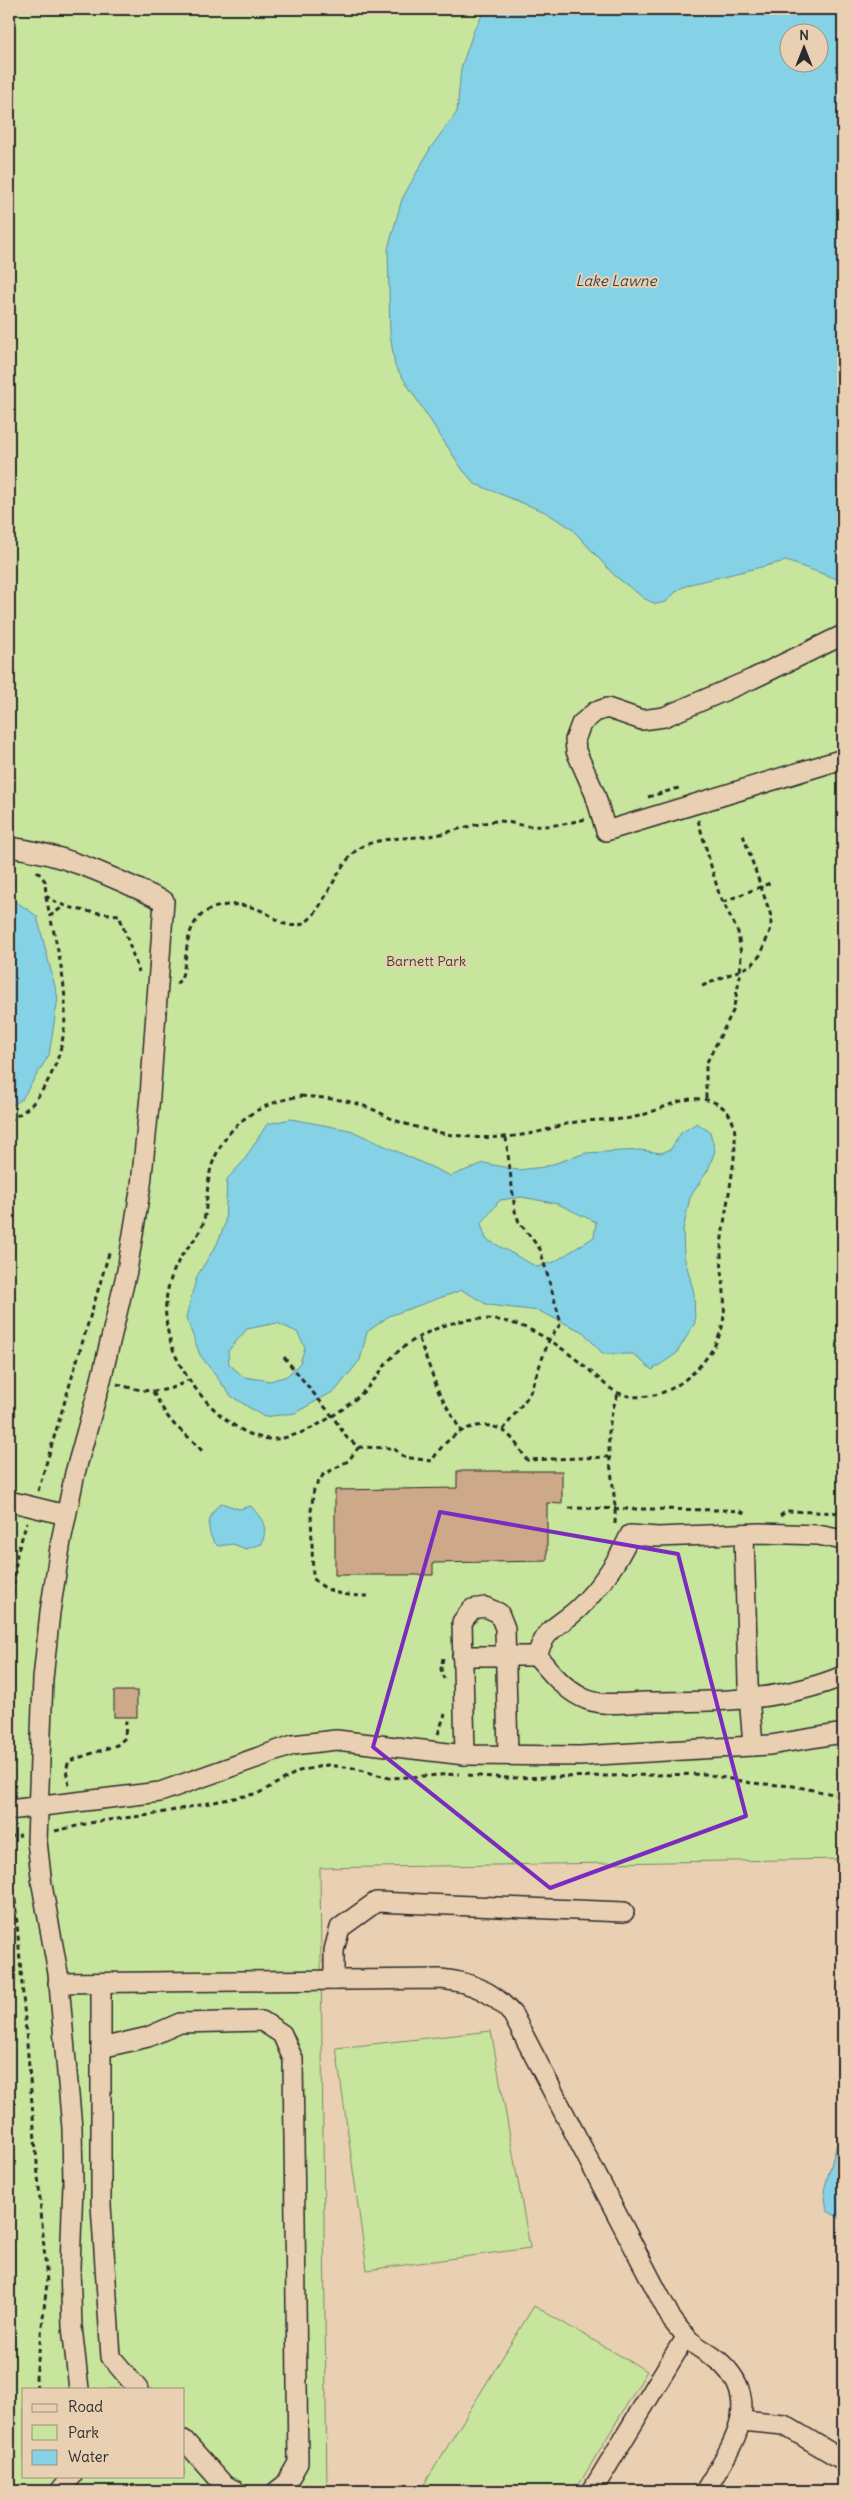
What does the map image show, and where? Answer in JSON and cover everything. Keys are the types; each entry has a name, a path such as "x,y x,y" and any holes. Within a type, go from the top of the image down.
{"lane":[{"path":"843,635 664,717 642,720 607,708 595,712 581,724 575,740 576,751 604,823 694,804 843,758"},
{"path":"9,847 37,851 75,861 164,901 141,1185 127,1272 102,1380 75,1473 66,1515 50,1612 44,1679 37,1833 42,1885 58,1983 72,2128 73,2184 70,2267 72,2327 79,2388"},
{"path":"9,1501 66,1515"},
{"path":"744,1534 749,1697 753,1746"},
{"path":"537,1656 545,1635 580,1607 623,1551 630,1535 658,1537 744,1534 818,1536 843,1540"},
{"path":"465,1755 462,1622 472,1609 485,1608 499,1612 505,1628 508,1755"},
{"path":"462,1656 537,1656"},
{"path":"537,1656 555,1678 581,1698 605,1703 779,1694 843,1676"},
{"path":"9,1810 160,1792 293,1746 336,1740 465,1755 580,1756 753,1746 843,1733"},
{"path":"334,1980 334,1950 340,1928 376,1902 624,1912"},
{"path":"58,1983 458,1980 482,1988 501,2001 513,2015 672,2320 686,2336 722,2364 737,2384 743,2404 742,2421 733,2442 705,2491"},
{"path":"101,1983 102,2206 111,2357 137,2388"},
{"path":"102,2048 148,2037 180,2023 262,2021 282,2034 293,2059 298,2463 286,2484 278,2491"},
{"path":"592,2491 686,2336"},
{"path":"742,2421 784,2425 843,2460"},
{"path":"185,2441 225,2486 236,2491"},
{"path":"60,2491 70,2478"}],"path":[{"path":"644,799 688,786 723,902 738,932 741,971 733,1011 706,1064 706,1099"},
{"path":"46,896 64,906 119,914 139,966 140,985 178,984 182,973 187,940 196,920 210,909 229,905 252,906 286,926 302,924 318,910 345,863 363,846 376,841 434,835 499,821 528,826 604,823"},
{"path":"702,986 752,965 761,954 771,928 771,916 742,832"},
{"path":"9,1121 33,1104 58,1061 67,1019 65,988 46,896 45,881 36,868"},
{"path":"723,902 770,883"},
{"path":"50,916 64,906"},
{"path":"301,1096 365,1106 393,1119 426,1130 481,1138 506,1138 582,1121 629,1118 652,1114 689,1099 706,1099 718,1104 729,1113 735,1126 735,1148 721,1249 724,1300 722,1327 713,1347 703,1362 674,1388 656,1395 634,1397 618,1394 570,1354 534,1330 512,1322 487,1319 462,1321 432,1330 401,1349 384,1366 370,1386 333,1417 291,1435 274,1439 252,1435 227,1421 204,1400 188,1380 166,1333 166,1308 170,1286 178,1261 202,1230 212,1163 228,1137 248,1115 273,1101 301,1096"},
{"path":"503,1430 529,1395 549,1340 561,1323 540,1249 519,1222 515,1210 506,1138"},
{"path":"9,1630 17,1554 112,1247"},
{"path":"418,1339 439,1393 461,1431"},
{"path":"284,1358 322,1403 347,1438 359,1447 393,1448 404,1457 432,1461 448,1439 461,1431 476,1426 491,1426 503,1430 511,1437 527,1460 608,1457"},
{"path":"102,1380 153,1392 180,1385 188,1380"},
{"path":"153,1392 167,1416 179,1429 192,1438 202,1451"},
{"path":"615,1532 616,1509 608,1457 610,1412 618,1394"},
{"path":"359,1447 348,1461 323,1474 314,1489 311,1511 313,1578 322,1588 341,1595 370,1596"},
{"path":"568,1508 740,1511 755,1517"},
{"path":"778,1517 787,1511 843,1513"},
{"path":"444,1654 441,1669 446,1685"},
{"path":"9,1702 11,1712 9,1720"},
{"path":"434,1752 438,1728 448,1708"},
{"path":"75,1828 66,1770 69,1761 117,1746 125,1738 126,1721"},
{"path":"10,1837 75,1828 99,1821 150,1815 259,1793 299,1771 327,1765 353,1768 389,1778 457,1774 507,1778 705,1774 751,1783 794,1786 843,1796"},
{"path":"9,1828 47,2283 37,2369 37,2388"}],"highlighted area":[{"path":"440,1512 678,1554 746,1816 550,1888 373,1747"}],"green space":[{"name":"Barnett Park","path":"9,9 843,9 843,1859 320,1868 327,2491 9,2491"},
{"path":"491,2031 530,2248 367,2270 336,2048"},
{"path":"534,2306 647,2371 575,2491 420,2491"}],"water":[{"name":"Lake Lawne","path":"486,9 843,9 843,581 786,561 691,584 679,589 666,602 656,604 645,599 615,576 571,528 545,512 475,484 462,469 395,366 390,334 388,249 402,199 431,147 457,112 461,68 474,30"},
{"path":"9,897 37,916 58,998 49,1055 22,1099 9,1108"},
{"path":"291,1119 350,1130 451,1176 484,1163 518,1170 544,1167 586,1153 640,1150 661,1153 671,1149 681,1133 697,1123 710,1132 715,1151 708,1170 690,1197 683,1231 684,1256 694,1293 695,1323 676,1354 652,1370 633,1354 603,1354 583,1332 539,1311 488,1305 462,1290 389,1316 367,1332 360,1360 336,1390 295,1413 264,1417 231,1396 200,1355 186,1317 197,1276 217,1244 225,1224 227,1179 243,1162 267,1124","holes":["522,1197 558,1204 596,1222 594,1237 554,1262 537,1267 486,1239 481,1224 500,1200","277,1323 297,1332 305,1347 300,1363 287,1376 270,1381 244,1377 229,1364 228,1351 247,1329"]},
{"path":"221,1503 239,1509 251,1506 263,1523 262,1544 246,1549 233,1544 218,1546 211,1536 209,1524 210,1518"},
{"path":"843,2123 843,2220 827,2211 824,2190"}],"building":[{"path":"457,1471 562,1471 562,1504 547,1503 547,1561 433,1563 433,1575 335,1575 335,1490 457,1488"},
{"path":"114,1691 137,1691 137,1717 114,1717"}]}
